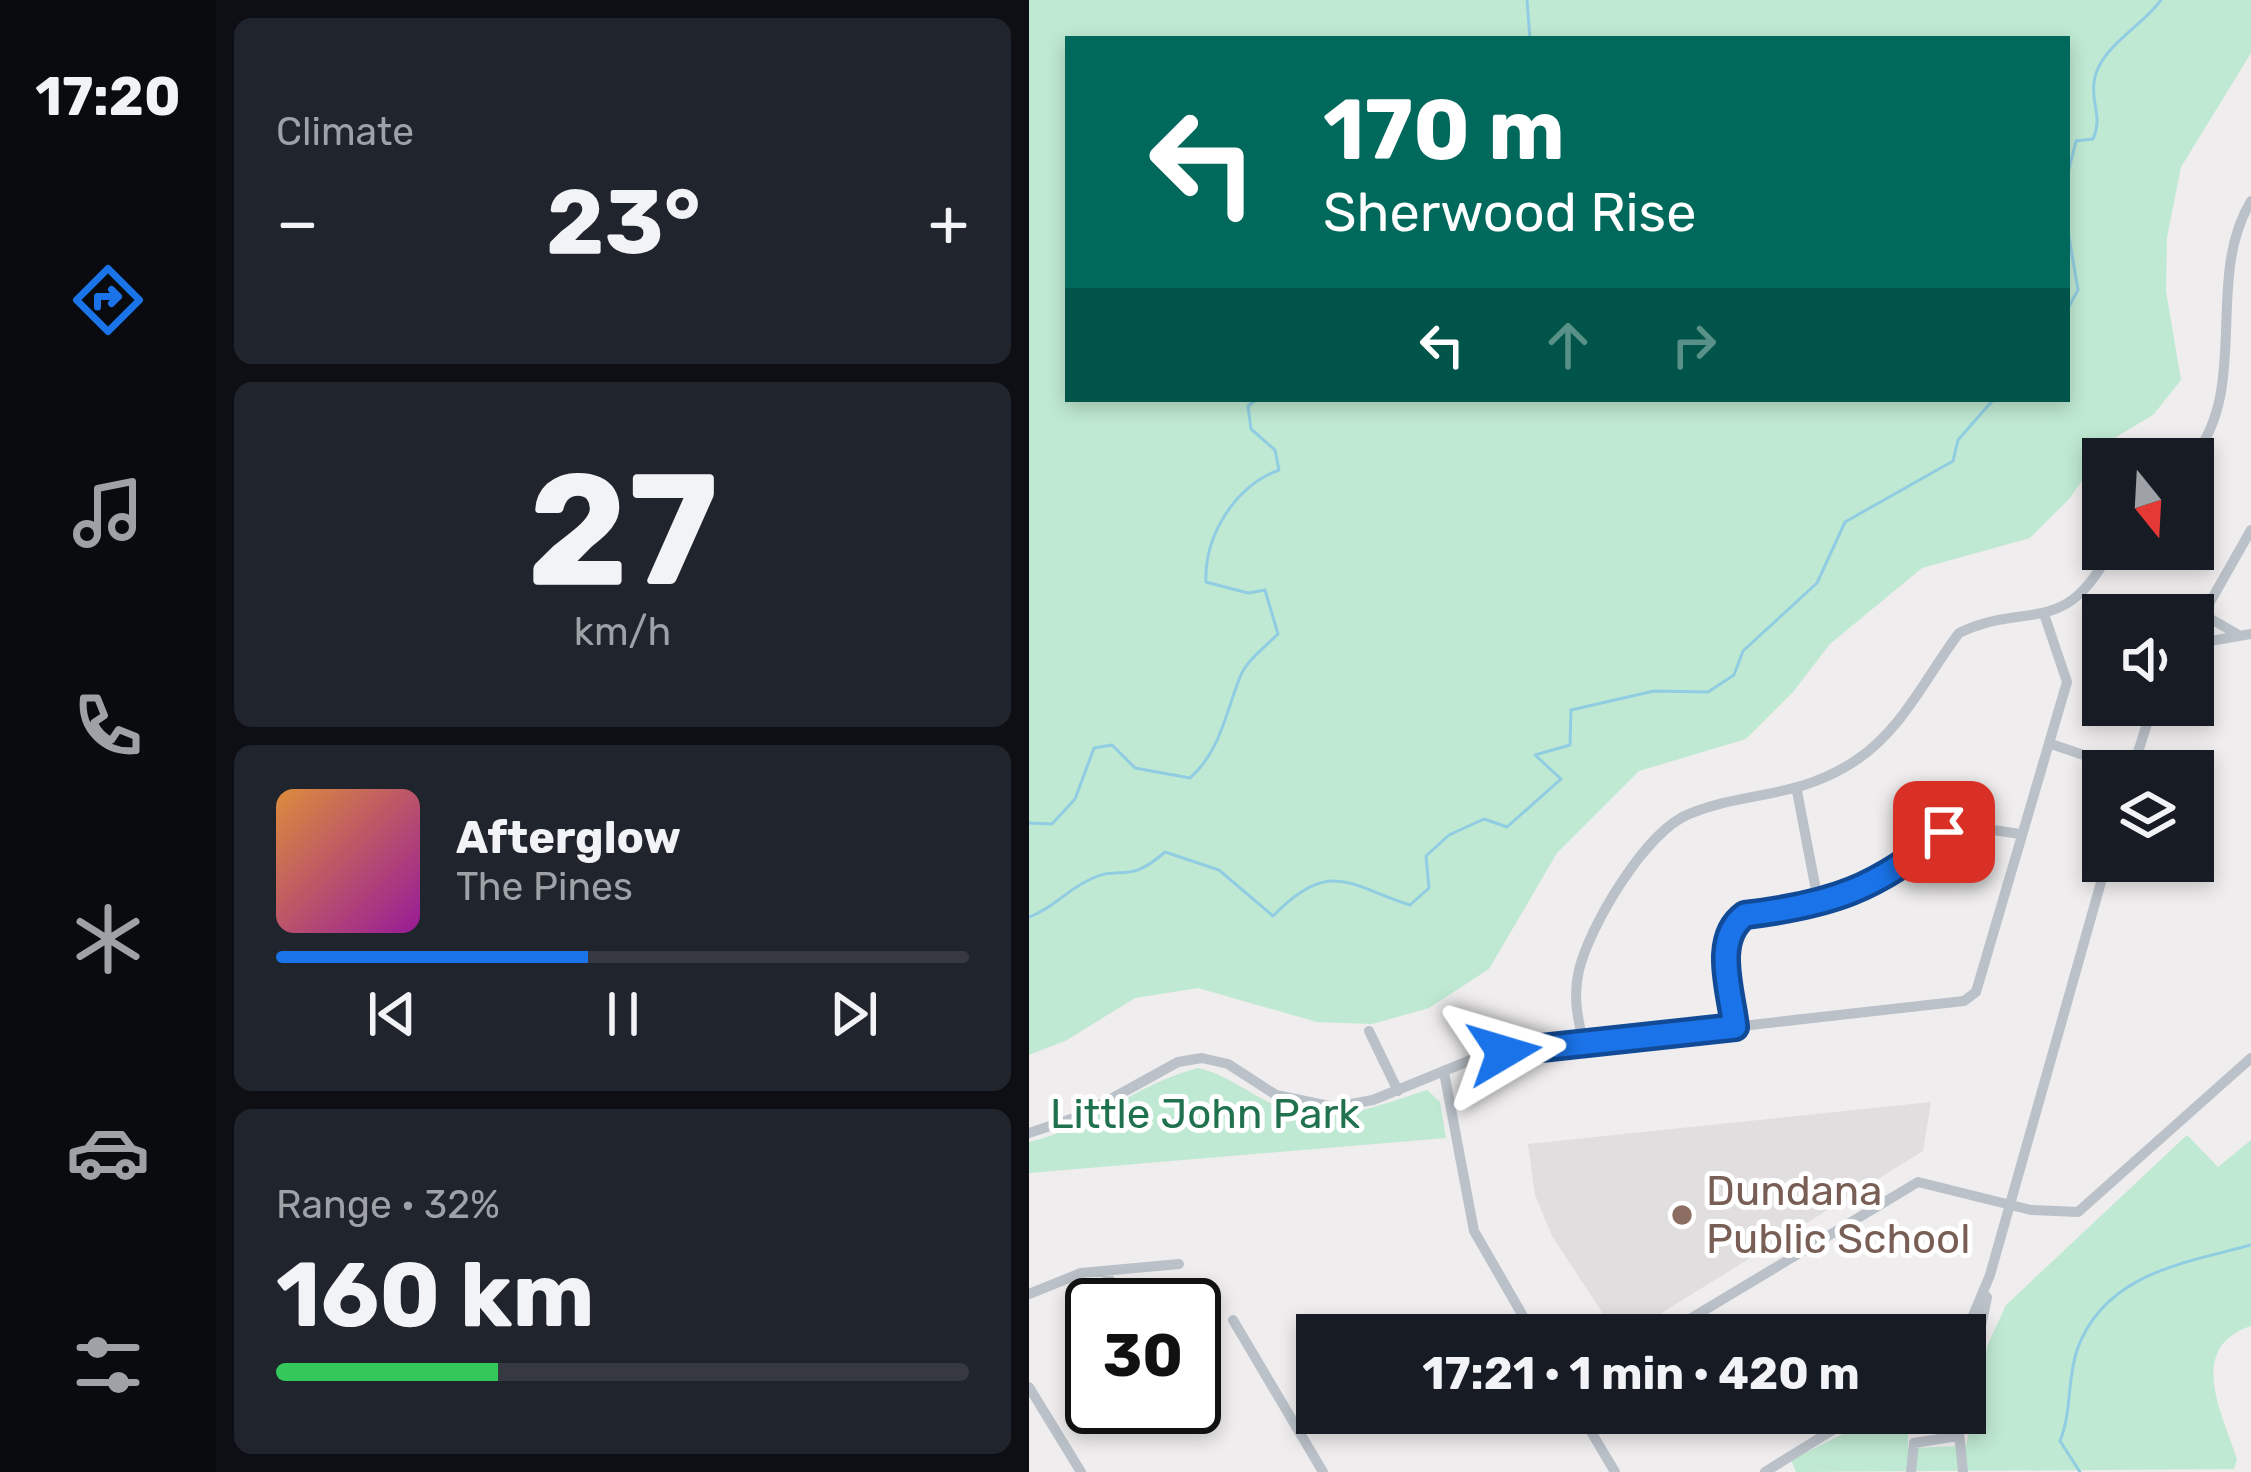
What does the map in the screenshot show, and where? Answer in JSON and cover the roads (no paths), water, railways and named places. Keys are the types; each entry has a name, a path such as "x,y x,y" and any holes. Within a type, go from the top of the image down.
{"street":[{"path":"2205,438 2224,394 2231,261 2236,232 2251,201"},
{"path":"2214,597 2251,530"},
{"path":"1584,1042 1576,996 1587,944 1639,858 1683,816 1797,790 1859,758 1886,736 1959,634 1975,626 2045,614 2080,594 2101,570"},
{"path":"1029,1133 1080,1116 1178,1063 1202,1058 1228,1064 1276,1095 1315,1106 1352,1106 1483,1055 1964,1001 1975,992 2067,682 2045,614"},
{"path":"2214,620 2244,634"},
{"path":"2214,640 2244,634"},
{"path":"2051,744 2082,754"},
{"path":"1797,790 1819,906"},
{"path":"1735,1027 1728,931 1745,915 1819,906 1883,878 1959,825 2020,834"},
{"path":"1982,1314 2101,882"},
{"path":"1369,1031 1398,1091"},
{"path":"1698,1314 1918,1182 2058,1214 2078,1212 2251,1058"},
{"path":"1444,1072 1474,1231 1522,1314"},
{"path":"1029,1294 1081,1273 1179,1264"},
{"path":"1105,1272 1109,1278"},
{"path":"1974,1314 1990,1274"},
{"path":"1233,1320 1323,1472"},
{"path":"1029,1387 1081,1472"},
{"path":"1592,1434 1615,1472"},
{"path":"1765,1472 1826,1434"},
{"path":"1911,1472 1913,1449 1920,1438 1957,1436 1963,1472"}],"waterway":[{"path":"1527,0 1530,36"},
{"path":"2070,165 2076,141 2093,139 2096,131 2097,70 2112,48 2161,0"},
{"path":"2070,243 2078,290 2070,305"},
{"path":"1029,823 1052,824 1075,799 1094,748 1112,745 1135,768 1190,778 1215,744 1243,671 1278,634 1265,590 1248,593 1206,582 1210,547 1225,515 1249,488 1279,470 1275,450 1251,429 1248,406 1253,402"},
{"path":"1029,917 1087,881 1141,869 1165,852 1219,870 1273,916 1310,887 1326,882 1355,885 1410,905 1429,888 1426,856 1449,835 1484,819 1507,827 1561,779 1535,755 1570,745 1571,710 1654,691 1708,692 1734,675 1743,651 1817,583 1845,522 1953,461 1958,440 1991,402"},
{"path":"2080,1472 2060,1441 2074,1361 2089,1324 2106,1304 2149,1276 2251,1245"}],"place":[{"name":"Dundana Public School","path":"1682,1215"}],"park label":[{"name":"Little John Park","path":"1205,1114"}]}
